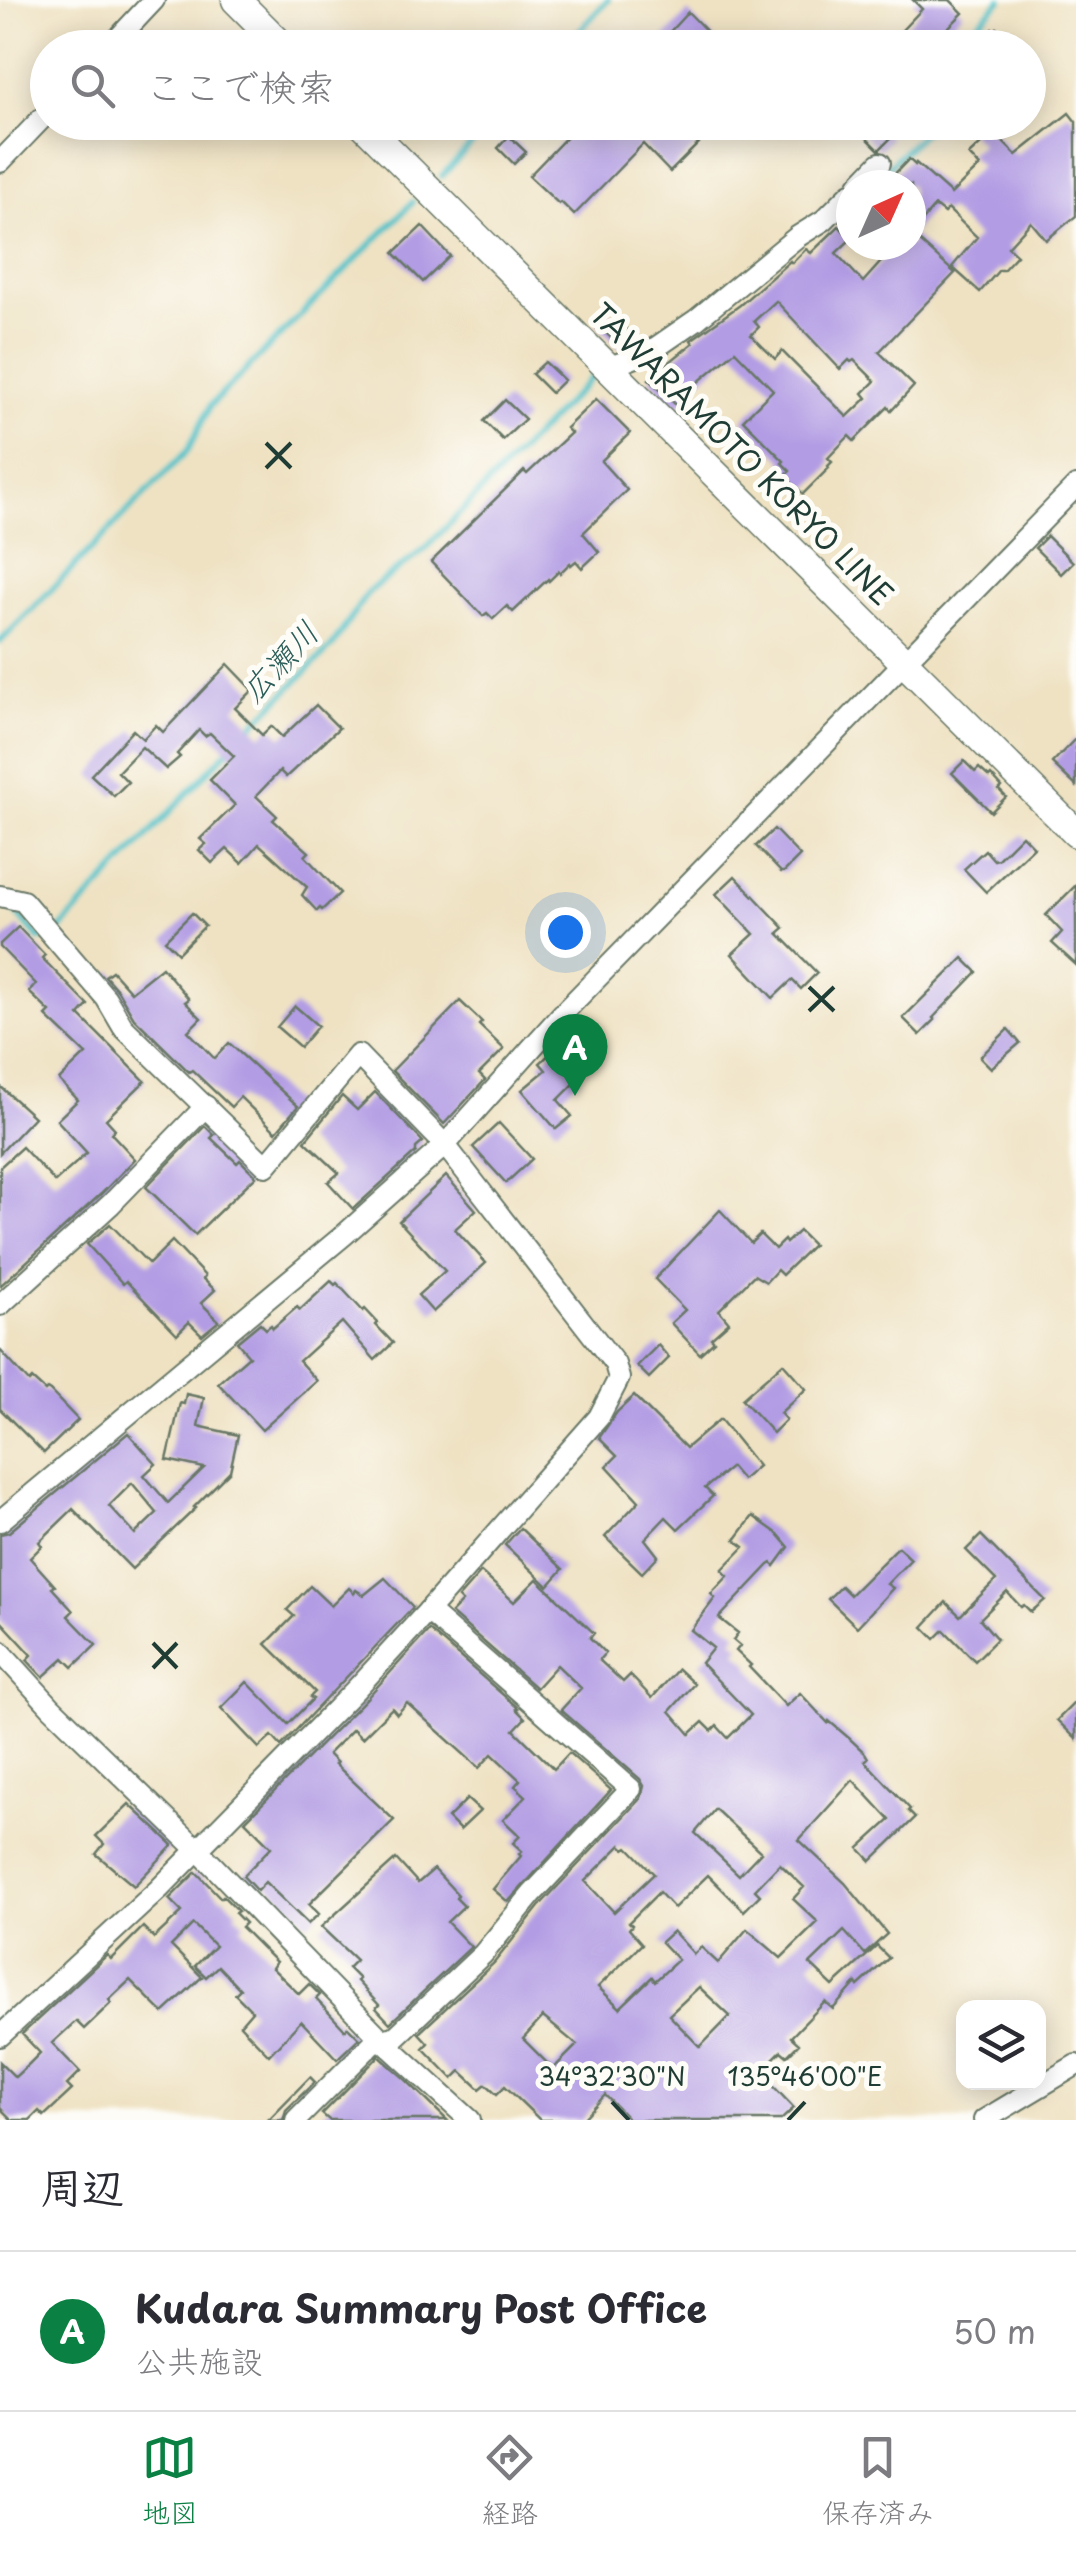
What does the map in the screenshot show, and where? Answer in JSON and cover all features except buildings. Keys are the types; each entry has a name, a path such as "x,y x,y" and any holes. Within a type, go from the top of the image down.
{"main road":[{"path":"236,0 266,30"},
{"name":"TAWARAMOTO KORYO LINE","path":"378,140 1076,834"}],"street":[{"path":"126,30 154,0"},
{"path":"0,162 30,131"},
{"path":"873,170 880,163"},
{"path":"608,368 651,351 743,290 797,237 836,208"},
{"path":"0,1521 344,1236 444,1145 563,1013 1076,486"},
{"path":"0,896 23,901 106,998 122,1027 266,1166 358,1055 444,1145 615,1364 619,1378 599,1417 356,1689 159,1889 0,2036"},
{"path":"0,1305 111,1204 206,1106"},
{"path":"296,2120 373,2044 396,2036 483,1954 532,1894 630,1789 428,1612"},
{"path":"0,1651 382,2040 470,2120"},
{"path":"984,2120 1076,2064"}],"waterway":[{"name":"広瀬川","path":"580,30 608,0"},
{"name":"広瀬川","path":"972,30 1001,0"},
{"name":"広瀬川","path":"442,176 475,140"},
{"name":"広瀬川","path":"885,170 916,140"},
{"name":"広瀬川","path":"0,642 188,450 210,406 413,202"},
{"name":"広瀬川","path":"248,730 333,645 368,592 426,548 592,377"},
{"name":"広瀬川","path":"11,906 40,939 60,929 232,746"}],"place":[{"name":"Kudara Summary Post Office","path":"575,1096"}]}
